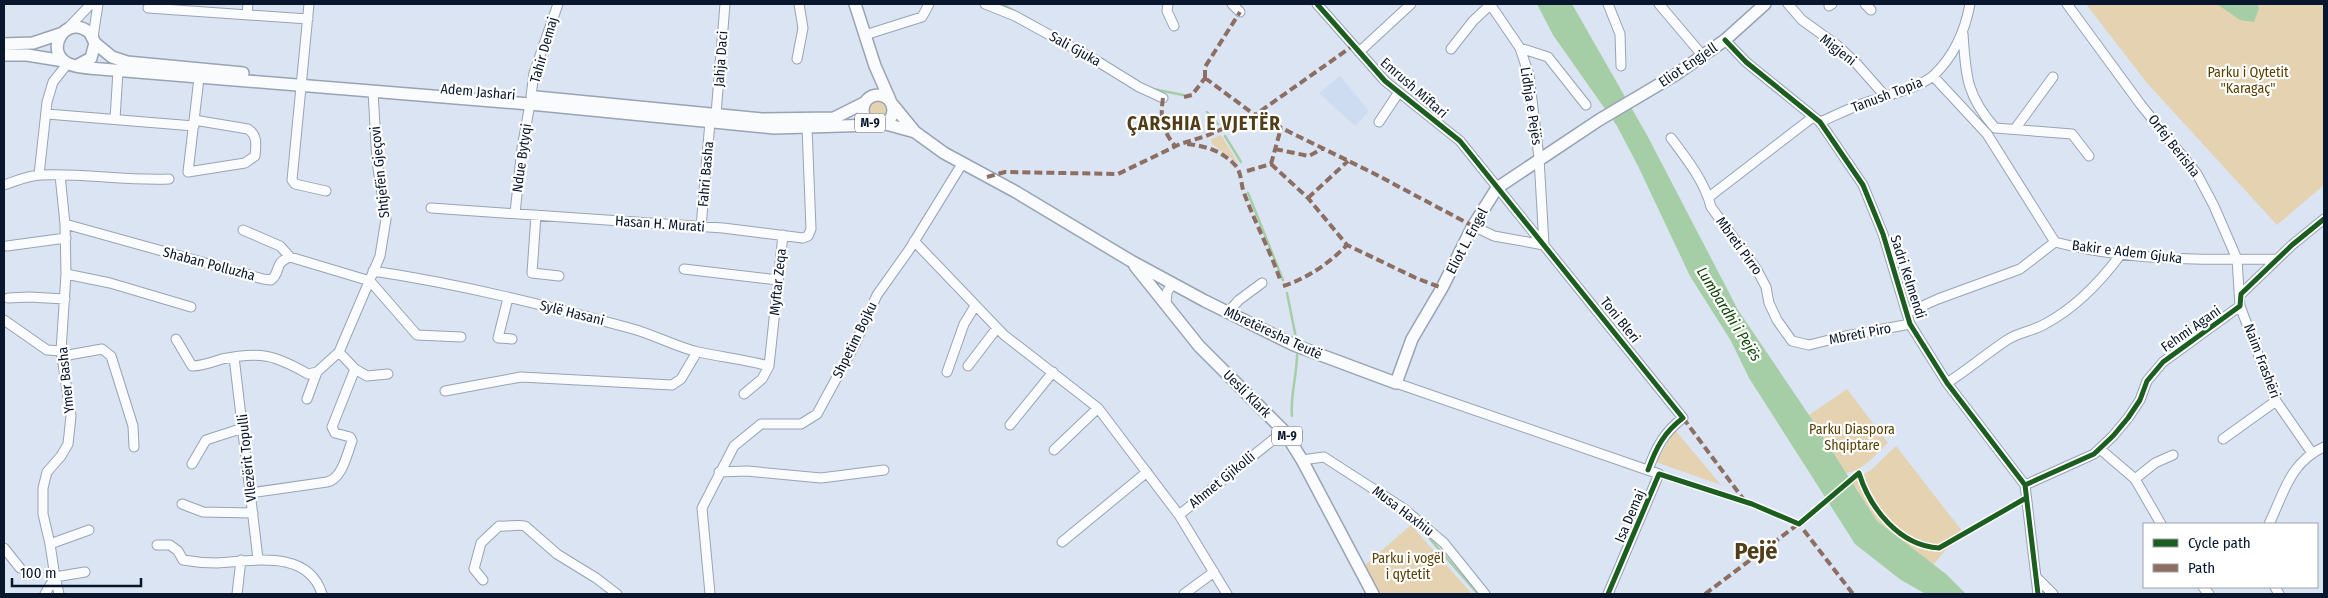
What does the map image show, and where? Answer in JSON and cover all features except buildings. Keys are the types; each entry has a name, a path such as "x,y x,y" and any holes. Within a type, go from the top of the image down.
{"main road":[{"name":"M-9","path":"855,4 875,66 894,113 880,124 864,117 875,66"},
{"name":"Eliot Engjell","path":"1630,102 1704,56 1765,4"},
{"path":"4,44 33,43 65,31 82,28 94,40 91,58 70,63 57,47 65,31"},
{"name":"Adem Jashari","path":"94,40 112,57 127,62 301,81 530,100 714,118 774,128 880,124"},
{"name":"Adem Jashari","path":"4,56 27,55 118,71 199,78 301,81 373,91 530,100"},
{"name":"M-9","path":"868,99 882,95 891,102"},
{"name":"Adem Jashari","path":"714,118 834,118 868,99"},
{"name":"Mbretëresha Teutë","path":"891,102 915,132 962,164 1016,192 1131,260 1228,312 1294,344 1396,383"},
{"name":"Eliot L. Engel","path":"1396,383 1412,340 1442,288 1473,226 1497,188 1539,158 1630,102"},
{"name":"Mbretëresha Teutë","path":"880,124 915,132"},
{"name":"Uesli Klark","path":"1131,260 1199,346 1284,431 1302,460 1373,594"}],"street":[{"path":"65,31 91,4"},
{"path":"94,40 98,4"},
{"path":"247,14 248,4"},
{"path":"309,4 292,180 295,184 326,191"},
{"name":"Tahir Demaj","path":"530,100 534,73 558,4"},
{"name":"Jahja Daci","path":"714,118 725,4"},
{"path":"797,59 803,28 799,4"},
{"path":"865,35 922,17 929,4"},
{"name":"Sali Gjuka","path":"985,4 1015,16 1140,87 1163,98"},
{"path":"1168,4 1167,11 1174,26"},
{"path":"1232,4 1240,12"},
{"name":"Emrush Miftari","path":"1318,4 1385,81 1460,141 1497,188"},
{"path":"1359,52 1411,4"},
{"name":"Lidhja e Pejës","path":"1451,49 1473,21 1491,4 1520,48 1529,75 1539,158"},
{"path":"1608,4 1620,40 1622,66"},
{"path":"1659,4 1704,56"},
{"name":"Migjeni","path":"1788,4 1809,26 1838,46 1856,63 1886,97"},
{"name":"Tanush Topia","path":"1708,197 1816,120 1886,97 1933,76 1955,49 1963,32 1970,4"},
{"name":"Orfej Berisha","path":"2067,4 2141,105 2197,174 2214,206 2237,260 2241,294 2240,306"},
{"path":"148,8 212,8 247,14 308,19"},
{"path":"1963,32 1965,65 1973,99 1982,114 1995,128"},
{"name":"Sadri Kelmendi","path":"1725,40 1746,62 1816,120 1863,185 1883,234 1910,324 1947,383 2025,485"},
{"path":"1520,48 1548,57 1586,105"},
{"path":"39,175 53,82 70,63"},
{"path":"115,119 118,71"},
{"name":"Bakir e Adem Gjuka","path":"1933,76 1987,134 2055,242 2121,254 2180,259 2237,260"},
{"path":"2015,129 2053,77"},
{"path":"47,114 194,123 248,129 254,133 256,138 255,156 245,163 188,172 194,123 199,78"},
{"name":"Shtjefën Gjeçovi","path":"317,372 339,352 380,256 386,220 376,162 373,91"},
{"path":"1379,122 1399,92"},
{"name":"Ndue Bytyqi","path":"515,213 522,148 530,100"},
{"path":"1975,120 1982,114"},
{"name":"Fahri Basha","path":"701,226 714,118"},
{"name":"Myftar Zeqa","path":"769,366 783,234 802,238 808,236 811,229 808,128"},
{"path":"1987,134 1995,128 2072,134 2089,156"},
{"name":"Mbreti Pirro","path":"1671,138 1691,166 1721,222 1762,279 1769,303 1782,329 1792,341 1809,345"},
{"path":"1473,226 1494,236 1544,245 1539,158"},
{"name":"Shpetim Bojku","path":"710,594 702,508 734,446 758,426 765,424 801,424 818,414 854,346 877,295 914,241 962,164"},
{"path":"4,185 39,175 145,180 169,179"},
{"name":"Ymer Basha","path":"59,594 43,514 42,488 47,472 61,456 68,444 71,416 62,354 66,238 60,175"},
{"name":"Toni Bleri","path":"1497,188 1683,418 1665,432 1656,448 1648,470"},
{"name":"Hasan H. Murati","path":"431,208 701,226 783,234"},
{"path":"536,215 532,273 559,276"},
{"path":"2241,294 2277,259 2324,219"},
{"name":"Shaban Polluzha","path":"65,224 271,280 275,277 278,265 282,260 290,257"},
{"path":"243,230 280,246 290,257 370,281 417,335 460,337"},
{"path":"7,246 66,238"},
{"name":"Ahmet Gjikolli","path":"914,241 997,328 1098,408 1179,515 1284,431"},
{"path":"1907,313 1955,292 2020,269 2055,242"},
{"path":"1947,383 2006,341 2024,330 2044,325 2067,309 2110,269 2121,254"},
{"path":"2237,260 2277,259"},
{"path":"684,269 778,280"},
{"name":"Sylë Hasani","path":"373,271 431,280 508,298 636,330 697,352 729,356 769,366"},
{"path":"66,274 110,282 191,308"},
{"path":"1166,303 1167,292 1173,283"},
{"path":"1228,312 1239,300 1262,283"},
{"path":"8,298 65,299"},
{"path":"508,298 498,338 512,339"},
{"path":"946,372 964,324 976,306"},
{"name":"Naim Frashëri","path":"2240,306 2276,402 2312,453"},
{"name":"Fehmi Agani","path":"2025,485 2094,454 2128,418 2140,400 2147,381 2164,362 2240,306"},
{"path":"4,320 47,350 62,354 102,348 111,356 127,402 133,426 134,447"},
{"name":"Mbreti Piro","path":"1809,345 1910,324"},
{"path":"968,366 997,328"},
{"path":"176,339 192,366 234,357 262,354 279,359 308,374 317,372"},
{"path":"339,352 355,369 367,376 388,374"},
{"path":"445,391 522,377 672,385 681,379 697,352"},
{"name":"Vllezërit Topulli","path":"234,357 258,559"},
{"path":"744,394 762,379 769,366"},
{"path":"250,493 327,482 338,476 352,439 335,432 332,427 355,369"},
{"path":"307,399 317,372"},
{"path":"1010,426 1053,372"},
{"name":"Mbretëresha Teutë","path":"1396,383 1659,474"},
{"path":"2223,439 2276,402"},
{"path":"1054,450 1098,408"},
{"path":"192,464 206,440 243,428"},
{"path":"2269,523 2290,476 2312,453 2324,447"},
{"path":"2100,449 2135,479 2160,523"},
{"path":"2135,479 2155,463 2172,455"},
{"name":"Musa Haxhiu","path":"1302,460 1324,457 1402,508 1444,543 1485,594"},
{"path":"719,472 747,471 820,478 884,470"},
{"path":"1062,542 1146,472"},
{"name":"Isa Demaj","path":"1608,594 1659,474"},
{"path":"2025,485 2038,594"},
{"path":"182,504 203,512 253,513"},
{"path":"1179,515 1214,572 1224,593"},
{"path":"483,580 474,569 481,543 499,526 510,527 520,525 525,526 557,554 596,578 617,594"},
{"path":"50,544 89,530"},
{"path":"157,545 170,544 178,551 183,560 203,563 258,559 294,564 307,570 319,585 322,594"},
{"path":"4,548 20,568"},
{"path":"237,594 237,580 241,560"},
{"path":"45,594 55,577 85,572"},
{"path":"1184,594 1214,572"},
{"path":"2037,578 2054,594"}],"shaded area":[{"path":"1340,76 1369,111 1355,126 1319,93"}],"green space":[{"name":"Parku i Qytetit \"Karagaç\"","path":"2086,4 2324,4 2324,185 2277,225 2147,83"},
{"path":"878,100 886,103 889,111 886,119 878,122 870,119 867,111 870,103"},
{"path":"1221,135 1238,163 1212,144 1211,139"},
{"name":"Parku Diaspora Shqiptare","path":"1847,389 1888,443 1863,466 1846,473 1809,415"},
{"path":"1675,430 1721,485 1656,462"},
{"path":"1896,446 1962,531 1933,565 1877,521 1852,482 1872,469"},
{"name":"Parku i vogël i qytetit","path":"1411,525 1472,594 1381,594 1365,565"}],"water":[{"name":"Lumbardhi i Pejës","path":"1537,4 1572,4 1648,137 1738,310 1809,415 1877,521 1946,574 1966,594 1926,594 1901,580 1855,544 1749,378 1731,341 1690,276 1617,126 1553,35"},
{"path":"2217,4 2257,4 2259,8 2254,22 2240,20"}],"waterway":[{"path":"1002,4 1040,25"},
{"path":"1153,89 1183,95"},
{"path":"1207,112 1218,124"},
{"path":"1225,136 1241,162"},
{"path":"1248,193 1283,280"},
{"path":"1287,293 1297,343"},
{"path":"1292,416 1297,350"},
{"path":"1376,496 1418,526"},
{"path":"1424,532 1478,594"}],"marked path":[{"path":"1205,78 1205,67 1240,12"},
{"path":"987,177 1005,172 1118,174 1180,144 1206,136 1255,115 1354,45"},
{"path":"1205,78 1255,115 1373,173 1473,226"},
{"path":"1184,97 1192,95 1205,78"},
{"path":"1163,98 1163,124 1167,135 1175,146"},
{"path":"1271,164 1281,128"},
{"path":"1187,144 1201,146 1219,153 1237,167 1247,202 1281,282"},
{"path":"1275,149 1309,156 1323,148"},
{"path":"1308,198 1348,161"},
{"path":"1271,164 1308,198 1347,245 1416,278 1442,288"},
{"path":"1247,171 1271,164"},
{"path":"1283,286 1317,270 1347,245"},
{"path":"1683,418 1744,500"},
{"path":"1705,594 1801,522"},
{"path":"1795,523 1799,524 1853,594"}],"cycle path":[{"path":"1317,4 1385,81 1460,141 1683,418 1676,423 1661,441 1648,470"},
{"path":"1725,40 1746,62 1820,122 1863,185 1883,234 1910,324 1947,383 2025,485 2038,594"},
{"path":"2025,485 2094,454 2128,418 2140,400 2147,381 2163,362 2240,306 2241,294 2292,245 2324,219"},
{"path":"1608,594 1659,474 1752,504 1799,524 1859,473 1871,500 1879,512 1899,533 1925,546 1939,548 2026,498"}],"district":[{"name":"ÇARSHIA E VJETËR","path":"1204,123"},
{"name":"Pejë","path":"1756,551"}]}
